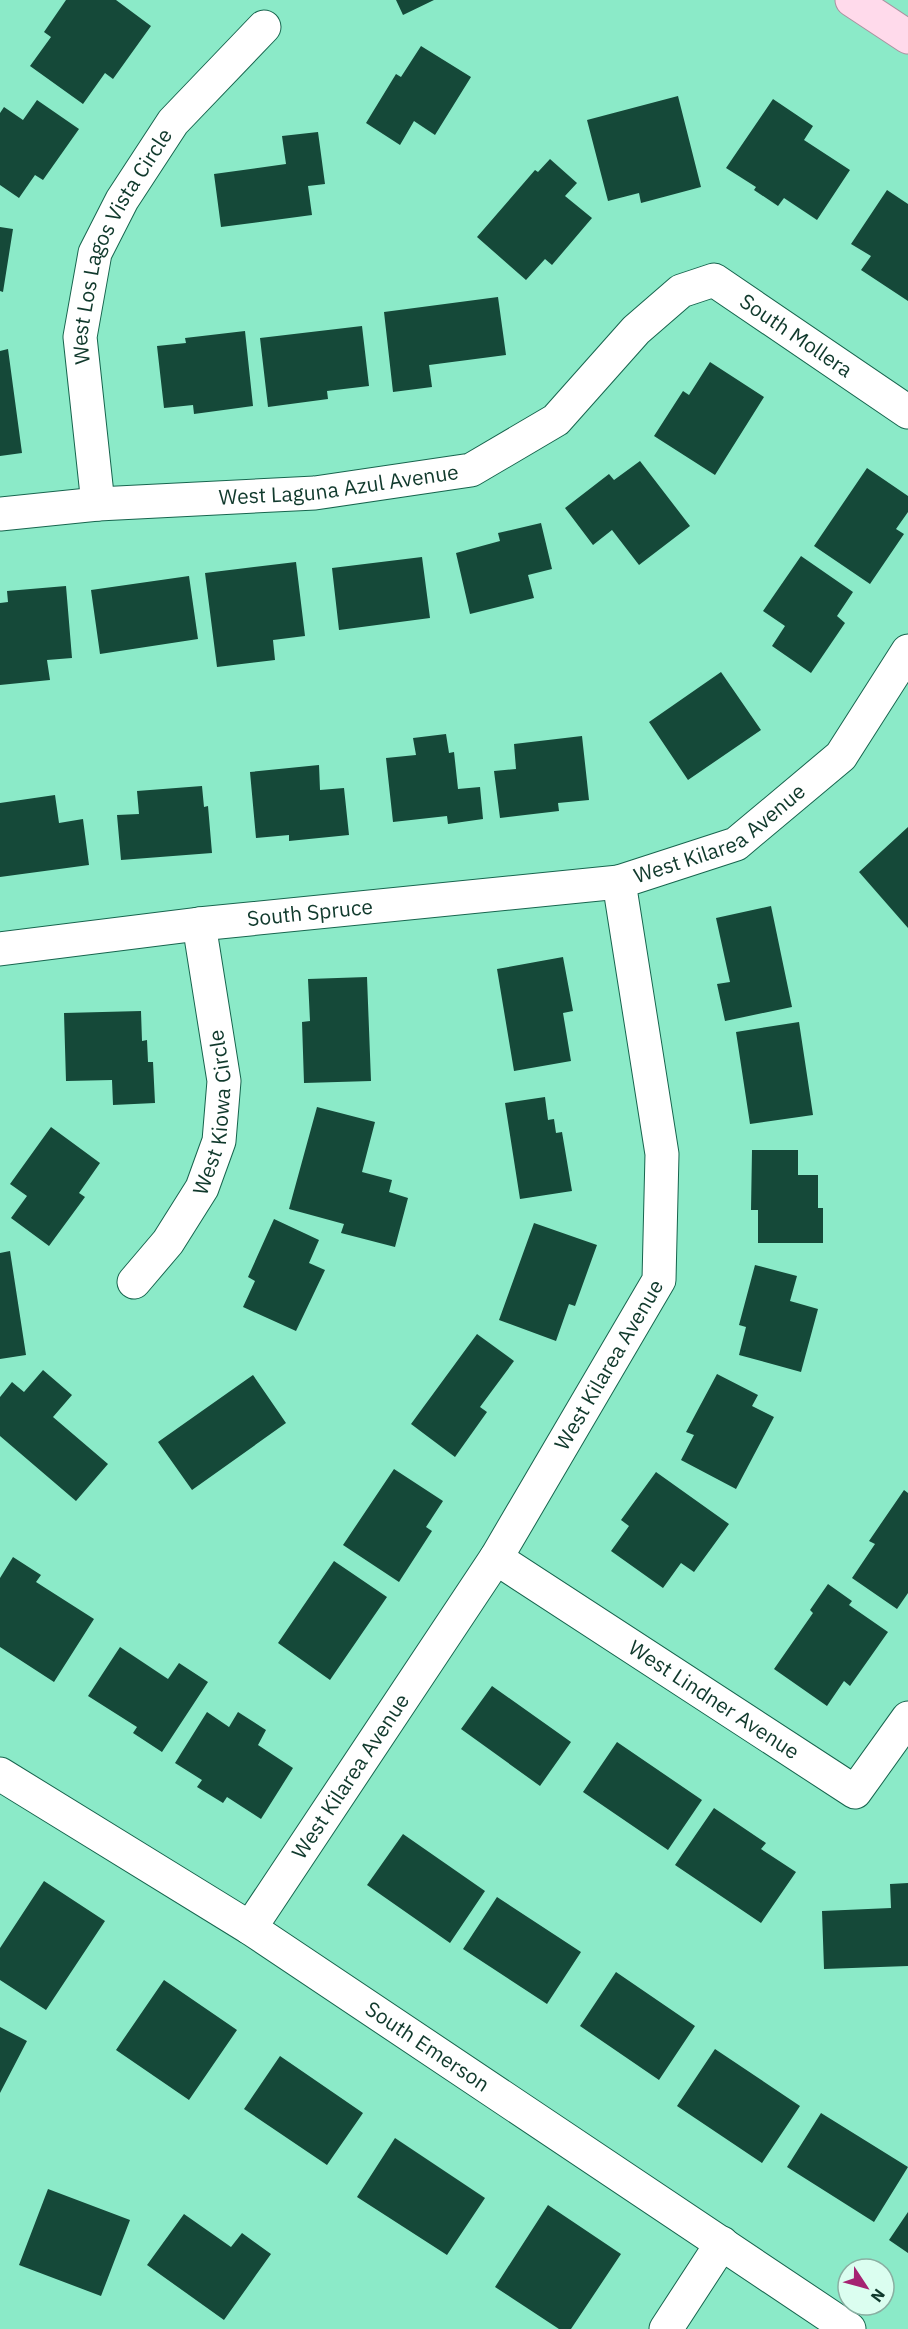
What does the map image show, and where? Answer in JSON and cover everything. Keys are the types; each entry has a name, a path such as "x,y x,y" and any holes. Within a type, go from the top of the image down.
{"main road":[{"path":"852,0 908,37"}],"street":[{"name":"West Los Lagos Vista Circle","path":"98,504 80,337 95,254 122,200 173,122 264,27"},
{"name":"South Mollera","path":"681,291 714,280 908,412"},
{"name":"West Laguna Azul Avenue","path":"0,514 98,504 315,493 471,470 556,420 636,330 681,291"},
{"name":"West Kilarea Avenue","path":"250,1928 496,1558 659,1280 662,1154 619,882 736,844 841,756 908,651"},
{"name":"South Spruce","path":"0,949 199,924 619,882"},
{"name":"West Kiowa Circle","path":"134,1282 168,1242 202,1188 219,1141 224,1081 199,924"},
{"name":"West Lindner Avenue","path":"496,1558 855,1792 908,1718"},
{"name":"South Emerson","path":"0,1774 250,1928 849,2329"},
{"path":"666,2329 722,2243"}],"building":[{"path":"66,0 116,0 151,26 113,79 105,73 83,104 30,66 51,37 44,32"},
{"path":"396,0 434,0 403,15"},
{"path":"421,46 471,77 435,135 414,121 400,145 366,123 396,74 401,77"},
{"path":"678,96 701,187 641,203 639,193 608,201 587,120"},
{"path":"773,99 813,126 804,140 850,170 817,220 784,198 778,206 754,190 756,187 726,168"},
{"path":"37,100 79,129 43,180 35,175 19,198 0,185 0,113 4,107 23,120"},
{"path":"318,132 325,184 308,186 312,215 221,227 214,174 286,164 282,136"},
{"path":"550,159 577,183 565,196 592,218 552,265 545,259 526,280 477,237 535,170 538,172"},
{"path":"887,190 908,204 908,301 861,270 871,256 851,244"},
{"path":"0,227 13,229 3,292 0,291"},
{"path":"498,297 506,355 429,365 432,387 393,392 384,312"},
{"path":"362,326 369,386 327,391 328,399 268,407 260,338"},
{"path":"245,331 253,406 194,414 193,405 164,408 157,346 186,343 185,338"},
{"path":"8,349 22,453 0,456 0,351"},
{"path":"710,362 764,397 715,475 654,436 683,391 689,395"},
{"path":"640,461 690,526 639,565 612,530 593,545 565,508 609,474 614,480"},
{"path":"867,468 908,496 908,512 896,529 904,534 870,584 814,546"},
{"path":"541,523 552,569 528,575 534,598 470,614 456,553 500,541 498,533"},
{"path":"801,556 853,592 837,616 845,623 811,673 772,646 785,626 763,611"},
{"path":"422,557 430,618 339,630 332,568"},
{"path":"296,562 305,636 273,640 275,660 217,667 205,573"},
{"path":"189,576 198,639 100,654 91,590"},
{"path":"66,586 72,658 47,660 50,680 0,685 0,603 8,602 7,591"},
{"path":"721,672 761,730 688,780 649,722"},
{"path":"446,734 449,753 454,752 458,789 480,787 483,819 448,824 447,816 393,822 386,758 416,755 413,738"},
{"path":"582,736 589,800 558,803 559,811 500,818 494,771 516,769 514,744"},
{"path":"319,765 320,790 344,788 349,835 289,841 289,835 256,838 250,772"},
{"path":"202,786 204,807 208,806 212,853 121,860 117,815 139,814 137,791"},
{"path":"55,795 59,823 83,819 89,865 0,877 0,803"},
{"path":"908,827 908,928 859,872"},
{"path":"771,906 792,1007 725,1021 717,984 730,982 716,918"},
{"path":"563,957 573,1011 563,1013 571,1061 514,1071 497,969"},
{"path":"367,977 371,1081 304,1083 302,1022 310,1021 308,979"},
{"path":"141,1011 142,1041 147,1040 148,1062 153,1062 155,1103 113,1105 112,1080 66,1081 64,1013"},
{"path":"799,1022 813,1115 750,1124 736,1032"},
{"path":"545,1097 548,1120 554,1119 556,1133 562,1132 572,1191 520,1199 505,1103"},
{"path":"317,1107 375,1122 362,1172 392,1180 389,1192 408,1198 395,1247 341,1233 344,1224 289,1209"},
{"path":"51,1127 100,1163 79,1193 85,1197 49,1246 11,1218 27,1196 10,1184"},
{"path":"752,1150 798,1150 798,1175 818,1175 818,1208 823,1208 823,1243 758,1243 758,1210 751,1210"},
{"path":"274,1219 319,1240 309,1263 325,1270 296,1331 243,1307 255,1281 248,1277"},
{"path":"534,1223 597,1245 575,1306 569,1304 556,1341 499,1320"},
{"path":"10,1251 26,1355 0,1359 0,1253"},
{"path":"755,1265 797,1276 790,1301 818,1309 801,1372 739,1355 746,1327 739,1325"},
{"path":"477,1334 514,1361 480,1407 487,1412 455,1457 411,1424"},
{"path":"43,1370 72,1395 53,1417 108,1464 76,1501 0,1436 0,1397 12,1382 24,1392"},
{"path":"717,1374 758,1395 752,1406 774,1417 736,1489 681,1460 694,1435 686,1432"},
{"path":"253,1375 286,1423 192,1490 158,1442"},
{"path":"394,1469 443,1501 426,1527 432,1531 399,1582 343,1545"},
{"path":"656,1472 729,1524 694,1572 681,1563 663,1588 611,1551 629,1526 621,1520"},
{"path":"904,1490 908,1493 908,1593 897,1609 852,1578 875,1544 869,1541"},
{"path":"13,1557 41,1575 36,1582 94,1619 54,1682 0,1647 0,1578"},
{"path":"334,1561 387,1597 330,1680 278,1643"},
{"path":"828,1584 852,1601 849,1605 888,1632 850,1686 844,1681 827,1706 774,1669 813,1613 810,1610"},
{"path":"120,1647 168,1679 179,1663 208,1682 162,1752 133,1733 137,1727 88,1696"},
{"path":"492,1686 571,1742 540,1786 461,1729"},
{"path":"207,1712 229,1727 238,1712 266,1730 258,1745 293,1768 261,1819 227,1797 223,1803 197,1787 202,1780 175,1763"},
{"path":"617,1742 702,1800 668,1850 583,1792"},
{"path":"714,1808 766,1843 761,1849 796,1872 761,1923 675,1865"},
{"path":"403,1834 485,1891 450,1943 367,1885"},
{"path":"44,1881 105,1921 46,2010 0,1980 0,1948"},
{"path":"908,1883 908,1966 824,1969 822,1911 891,1908 890,1884"},
{"path":"497,1897 581,1952 547,2004 463,1949"},
{"path":"616,1972 695,2026 659,2080 580,2026"},
{"path":"164,1980 237,2030 189,2100 116,2050"},
{"path":"0,2027 27,2041 0,2093"},
{"path":"715,2049 800,2106 762,2163 677,2106"},
{"path":"280,2056 363,2113 327,2165 244,2109"},
{"path":"821,2113 908,2167 874,2222 787,2167"},
{"path":"395,2138 485,2198 447,2255 357,2197"},
{"path":"48,2189 130,2220 101,2296 19,2265"},
{"path":"548,2205 621,2254 571,2329 559,2329 495,2287"},
{"path":"908,2212 908,2253 889,2240"},
{"path":"184,2214 231,2247 242,2233 271,2254 224,2320 147,2265"}]}
